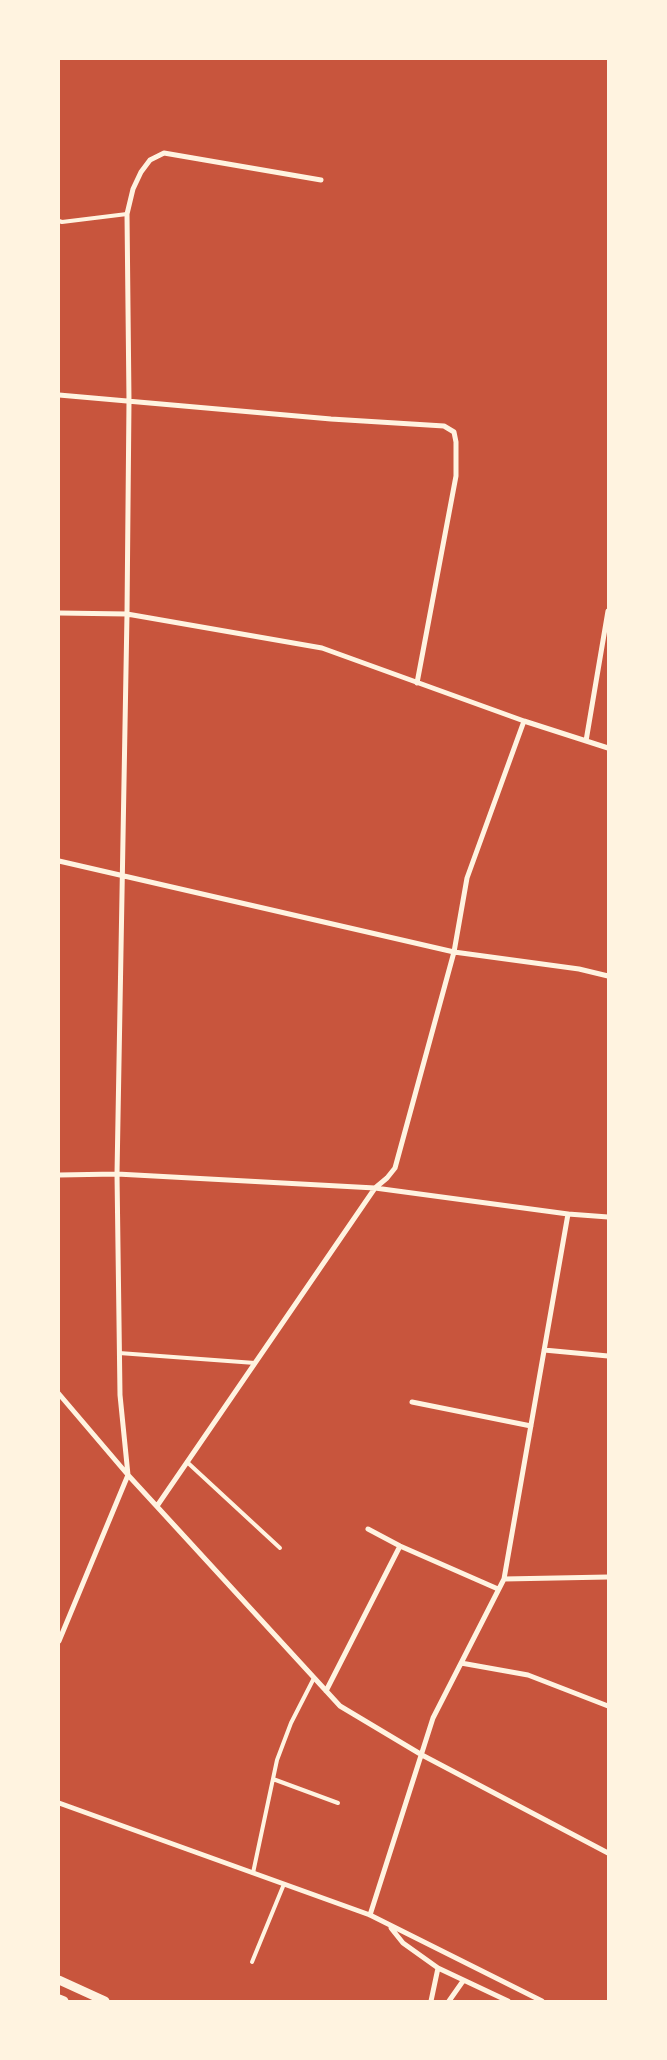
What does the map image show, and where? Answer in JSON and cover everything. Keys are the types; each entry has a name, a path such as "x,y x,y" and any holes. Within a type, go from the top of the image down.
{"street":[{"path":"59,1641 128,1475 120,1395 117,1174 128,614 129,401 127,214 133,189 141,172 150,160 164,154 322,180"},
{"path":"59,395 331,419 444,426 454,432 456,442 456,476 417,683"},
{"path":"586,741 606,648 608,611"},
{"path":"59,613 128,614 322,648 524,721 608,748"},
{"path":"157,1506 375,1188 395,1168 454,952 467,878 524,721"},
{"path":"59,861 454,952 579,969 608,976"},
{"path":"59,1175 117,1174 375,1188 568,1214 608,1217"},
{"path":"370,1915 433,1718 504,1579 568,1214"},
{"path":"544,1350 608,1356"},
{"path":"59,1394 128,1475 340,1706 422,1755 608,1854"},
{"path":"412,1402 531,1426"},
{"path":"368,1529 400,1546 498,1589"},
{"path":"326,1691 400,1546"},
{"path":"504,1579 608,1576"},
{"path":"461,1663 488,1666 528,1675 608,1706"},
{"path":"59,1803 370,1915 542,2001"},
{"path":"389,1926 403,1943 438,1968 508,2001"},
{"path":"431,2001 438,1968"},
{"path":"59,1980 105,2001"},
{"path":"449,2001 463,1981"},
{"path":"59,1999 64,2001"}],"lane":[{"path":"59,221 127,214"},
{"path":"119,1353 255,1364"},
{"path":"187,1462 280,1548"},
{"path":"253,1873 276,1760 291,1723 314,1678"},
{"path":"273,1778 338,1803"},
{"path":"252,1962 284,1884"}]}
